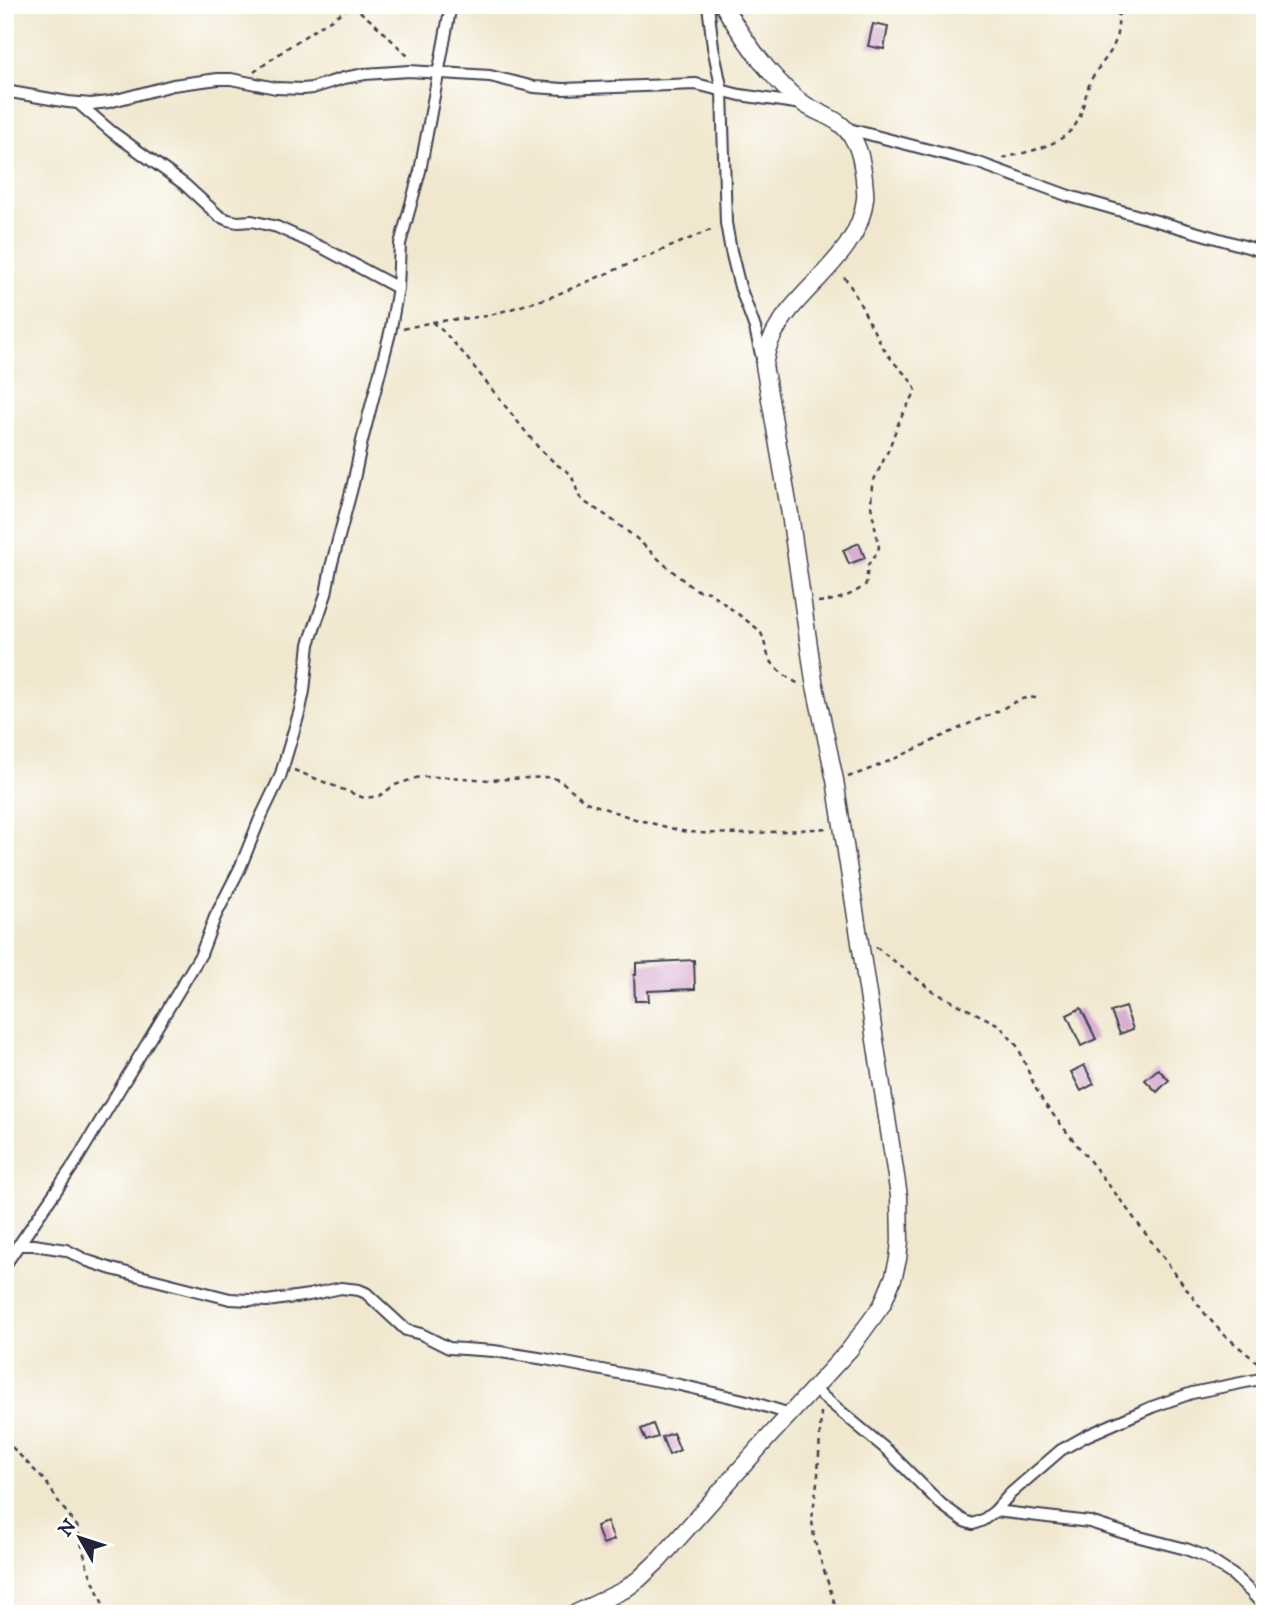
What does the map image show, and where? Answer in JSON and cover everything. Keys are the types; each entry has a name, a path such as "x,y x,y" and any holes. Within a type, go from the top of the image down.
{"street":[{"path":"5,1265 75,1163 201,954 215,917 240,868 284,766 304,691 309,644 322,610 390,333 398,288 400,244 420,171 451,5"},
{"path":"573,1614 609,1598 639,1580 790,1414 817,1392 882,1305 894,1276 900,1250 899,1196 835,780 817,693 790,514 764,365 737,275 726,223 722,91 708,5"},
{"path":"723,5 750,49 771,75 804,105"},
{"path":"5,91 78,103 109,102 190,82 218,79 283,88 312,88 344,78 389,71 490,76 534,87 563,89 696,84 804,105 833,118 852,137 859,151 866,197 860,222 848,243 782,320 767,348 764,365"},
{"path":"78,103 112,132 184,184 219,216 228,220 265,223 277,227 398,288"},
{"path":"845,128 979,163 1069,196 1265,252"},
{"path":"18,1245 66,1250 111,1269 230,1299 267,1301 341,1288 359,1290 366,1293 406,1330 421,1334 449,1348 494,1351 545,1359 680,1385 790,1414"},
{"path":"817,1392 887,1450 941,1504 964,1521 973,1524 995,1511 1010,1494 1061,1450 1086,1436 1192,1393 1265,1378"},
{"path":"995,1511 1090,1522 1186,1549 1204,1556 1233,1576 1265,1608"}],"path":[{"path":"243,81 353,5 423,72"},
{"path":"1004,158 1041,149 1062,138 1075,125 1092,79 1115,41 1119,6"},
{"path":"390,333 432,322 486,316 551,297 726,223"},
{"path":"803,604 836,599 855,592 866,584 868,565 879,547 871,506 872,484 900,419 916,391 890,357 855,293 833,263"},
{"path":"432,322 470,361 537,446 571,474 583,501 636,538 689,585 709,592 759,630 774,665 791,680 817,693"},
{"path":"835,780 922,746 1015,701 1027,697 1041,699"},
{"path":"284,766 364,798 379,796 395,785 419,777 490,780 546,777 561,781 592,805 682,831 742,834 818,828 842,829"},
{"path":"859,935 934,992 999,1025 1009,1034 1018,1047 1044,1103 1119,1198 1184,1287 1222,1332 1265,1368"},
{"path":"817,1392 822,1428 812,1519 817,1549 838,1614"},
{"path":"5,1440 46,1482 77,1526 87,1566 107,1614"}],"building":[{"path":"873,24 888,27 884,49 868,46"},
{"path":"859,543 865,558 849,564 843,550"},
{"path":"694,960 695,989 648,991 649,1001 635,1001 636,963"},
{"path":"1125,1007 1133,1029 1120,1034 1111,1012"},
{"path":"1081,1008 1096,1039 1081,1046 1067,1015"},
{"path":"1084,1065 1094,1084 1081,1091 1071,1072"},
{"path":"1158,1069 1169,1080 1157,1092 1145,1080"},
{"path":"653,1424 658,1437 646,1441 641,1429"},
{"path":"673,1433 680,1450 669,1455 662,1437"},
{"path":"607,1522 614,1540 603,1544 596,1526"}]}
